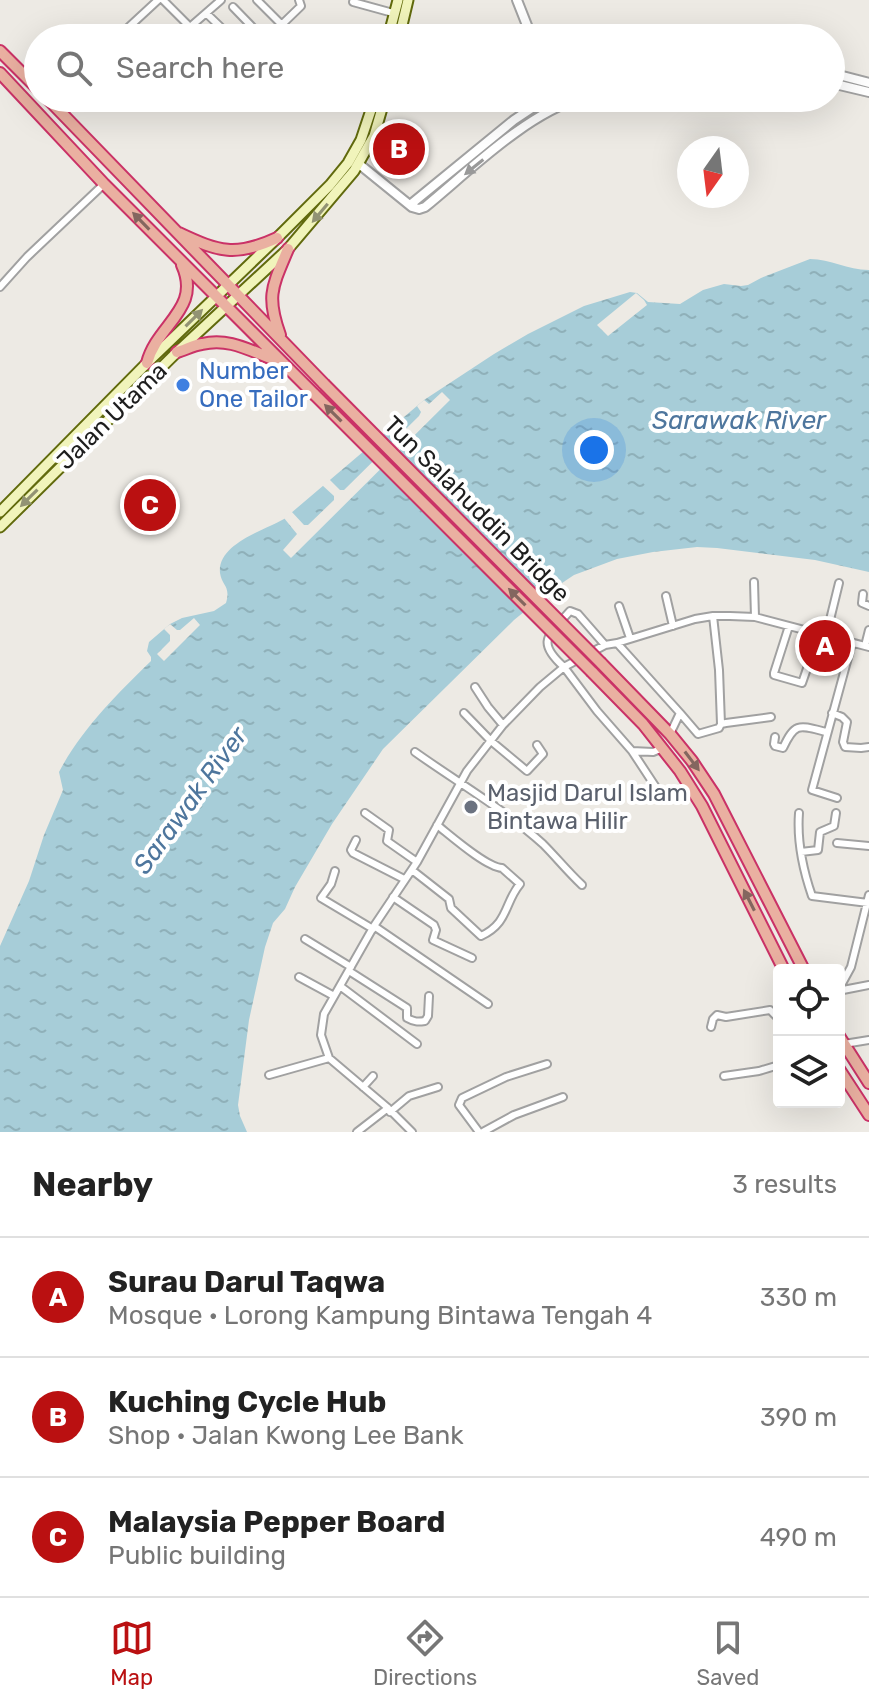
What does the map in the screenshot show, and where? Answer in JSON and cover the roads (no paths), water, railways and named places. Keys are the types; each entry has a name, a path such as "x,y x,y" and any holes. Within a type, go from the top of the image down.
{"highway":[{"path":"0,51 24,75"},
{"name":"Tun Salahuddin Bridge","path":"0,73 24,99"},
{"name":"Tun Salahuddin Bridge","path":"37,112 215,297 643,724 680,771 702,806 781,964"},
{"name":"Tun Salahuddin Bridge","path":"63,112 174,231 670,734 714,794 801,964"},
{"path":"174,231 211,247 230,251 277,238"},
{"path":"281,339 271,300 288,249"},
{"path":"147,363 153,345 186,296 187,276 177,257"},
{"path":"177,352 198,344 221,341 240,345 283,363"},
{"path":"845,1045 869,1083"},
{"path":"845,1078 869,1115"}],"main road":[{"path":"388,24 388,12 398,0"},
{"path":"402,24 408,0"},
{"name":"Jalan Utama","path":"0,512 330,185 348,163 366,129 371,112"},
{"name":"Jalan Utama","path":"0,527 177,352 288,249 359,164 374,136 381,112"}],"street":[{"path":"133,24 160,0 187,24"},
{"path":"194,24 221,0"},
{"path":"257,0 281,24"},
{"path":"283,24 301,6 299,0"},
{"path":"353,2 388,12 387,0"},
{"path":"517,0 526,24"},
{"path":"233,7 251,24"},
{"path":"207,14 217,24"},
{"path":"845,77 869,83"},
{"path":"845,86 869,92"},
{"path":"410,205 525,112"},
{"path":"359,164 419,209 522,128 551,112"},
{"path":"0,287 104,184"},
{"path":"754,582 755,617"},
{"path":"789,626 774,675 802,683 839,583"},
{"path":"863,594 862,603 869,606"},
{"path":"666,596 673,626"},
{"path":"619,606 630,638"},
{"path":"605,645 573,611 548,636 547,644 597,711 632,751 657,789"},
{"path":"617,643 698,734 719,728 721,724 713,616"},
{"path":"412,1132 329,1058 321,1035 321,1024 374,928 417,862 460,781 503,725 564,667 605,645 673,626 713,616 755,617 867,646 869,630"},
{"path":"837,798 812,790 852,643"},
{"path":"475,687 503,725"},
{"path":"464,713 527,771 543,754 537,745"},
{"path":"670,734 680,713"},
{"path":"832,713 847,722 845,747 869,747"},
{"path":"721,724 771,717"},
{"path":"775,737 775,746 783,748 794,729 807,727 826,732"},
{"path":"632,751 653,752 663,748"},
{"path":"415,752 460,781 543,844 582,885"},
{"path":"365,813 389,830 387,841 417,862"},
{"path":"799,813 801,852 812,896 868,903"},
{"path":"801,852 818,850 820,832 834,826 836,813"},
{"path":"412,870 449,899 455,913 481,936 505,916 512,894 520,884 502,868 485,862 437,825"},
{"path":"356,840 351,850 353,853 404,879"},
{"path":"837,843 869,846"},
{"path":"335,871 331,884 321,898 374,928 488,1004"},
{"path":"845,978 851,967 869,895"},
{"path":"393,897 434,925 433,940 472,958"},
{"path":"305,939 407,1008 407,1018 412,1021 425,1021 429,996"},
{"path":"299,977 334,996"},
{"path":"845,990 869,985"},
{"path":"340,986 417,1044"},
{"path":"711,1027 717,1015 726,1017 770,1010 773,1013"},
{"path":"845,1040 869,1040"},
{"path":"269,1075 329,1058"},
{"path":"547,1064 506,1077 462,1098 459,1105 481,1132 514,1115 563,1097"},
{"path":"724,1076 773,1067"},
{"path":"363,1087 373,1076"},
{"path":"357,1132 409,1096 438,1087"}],"water":[{"name":"Sarawak River","path":"810,259 869,270 869,572 815,560 697,547 617,559 574,575 514,620 383,749 332,824 285,909 273,923 249,1020 238,1105 247,1132 0,1132 0,946 29,881 63,790 59,772 89,727 151,661 147,651 149,642 170,624 214,611 226,603 227,589 220,573 226,554 244,539 284,519 424,400 528,334 584,306 630,292 637,293 648,302 680,304 703,290 724,284 748,285"}],"place":[{"name":"Kuching Cycle Hub","path":"399,149"},
{"name":"Number One Tailor","path":"183,385"},
{"name":"Malaysia Pepper Board","path":"150,505"},
{"name":"Surau Darul Taqwa","path":"825,646"},
{"name":"Masjid Darul Islam Bintawa Hilir","path":"471,807"}]}
